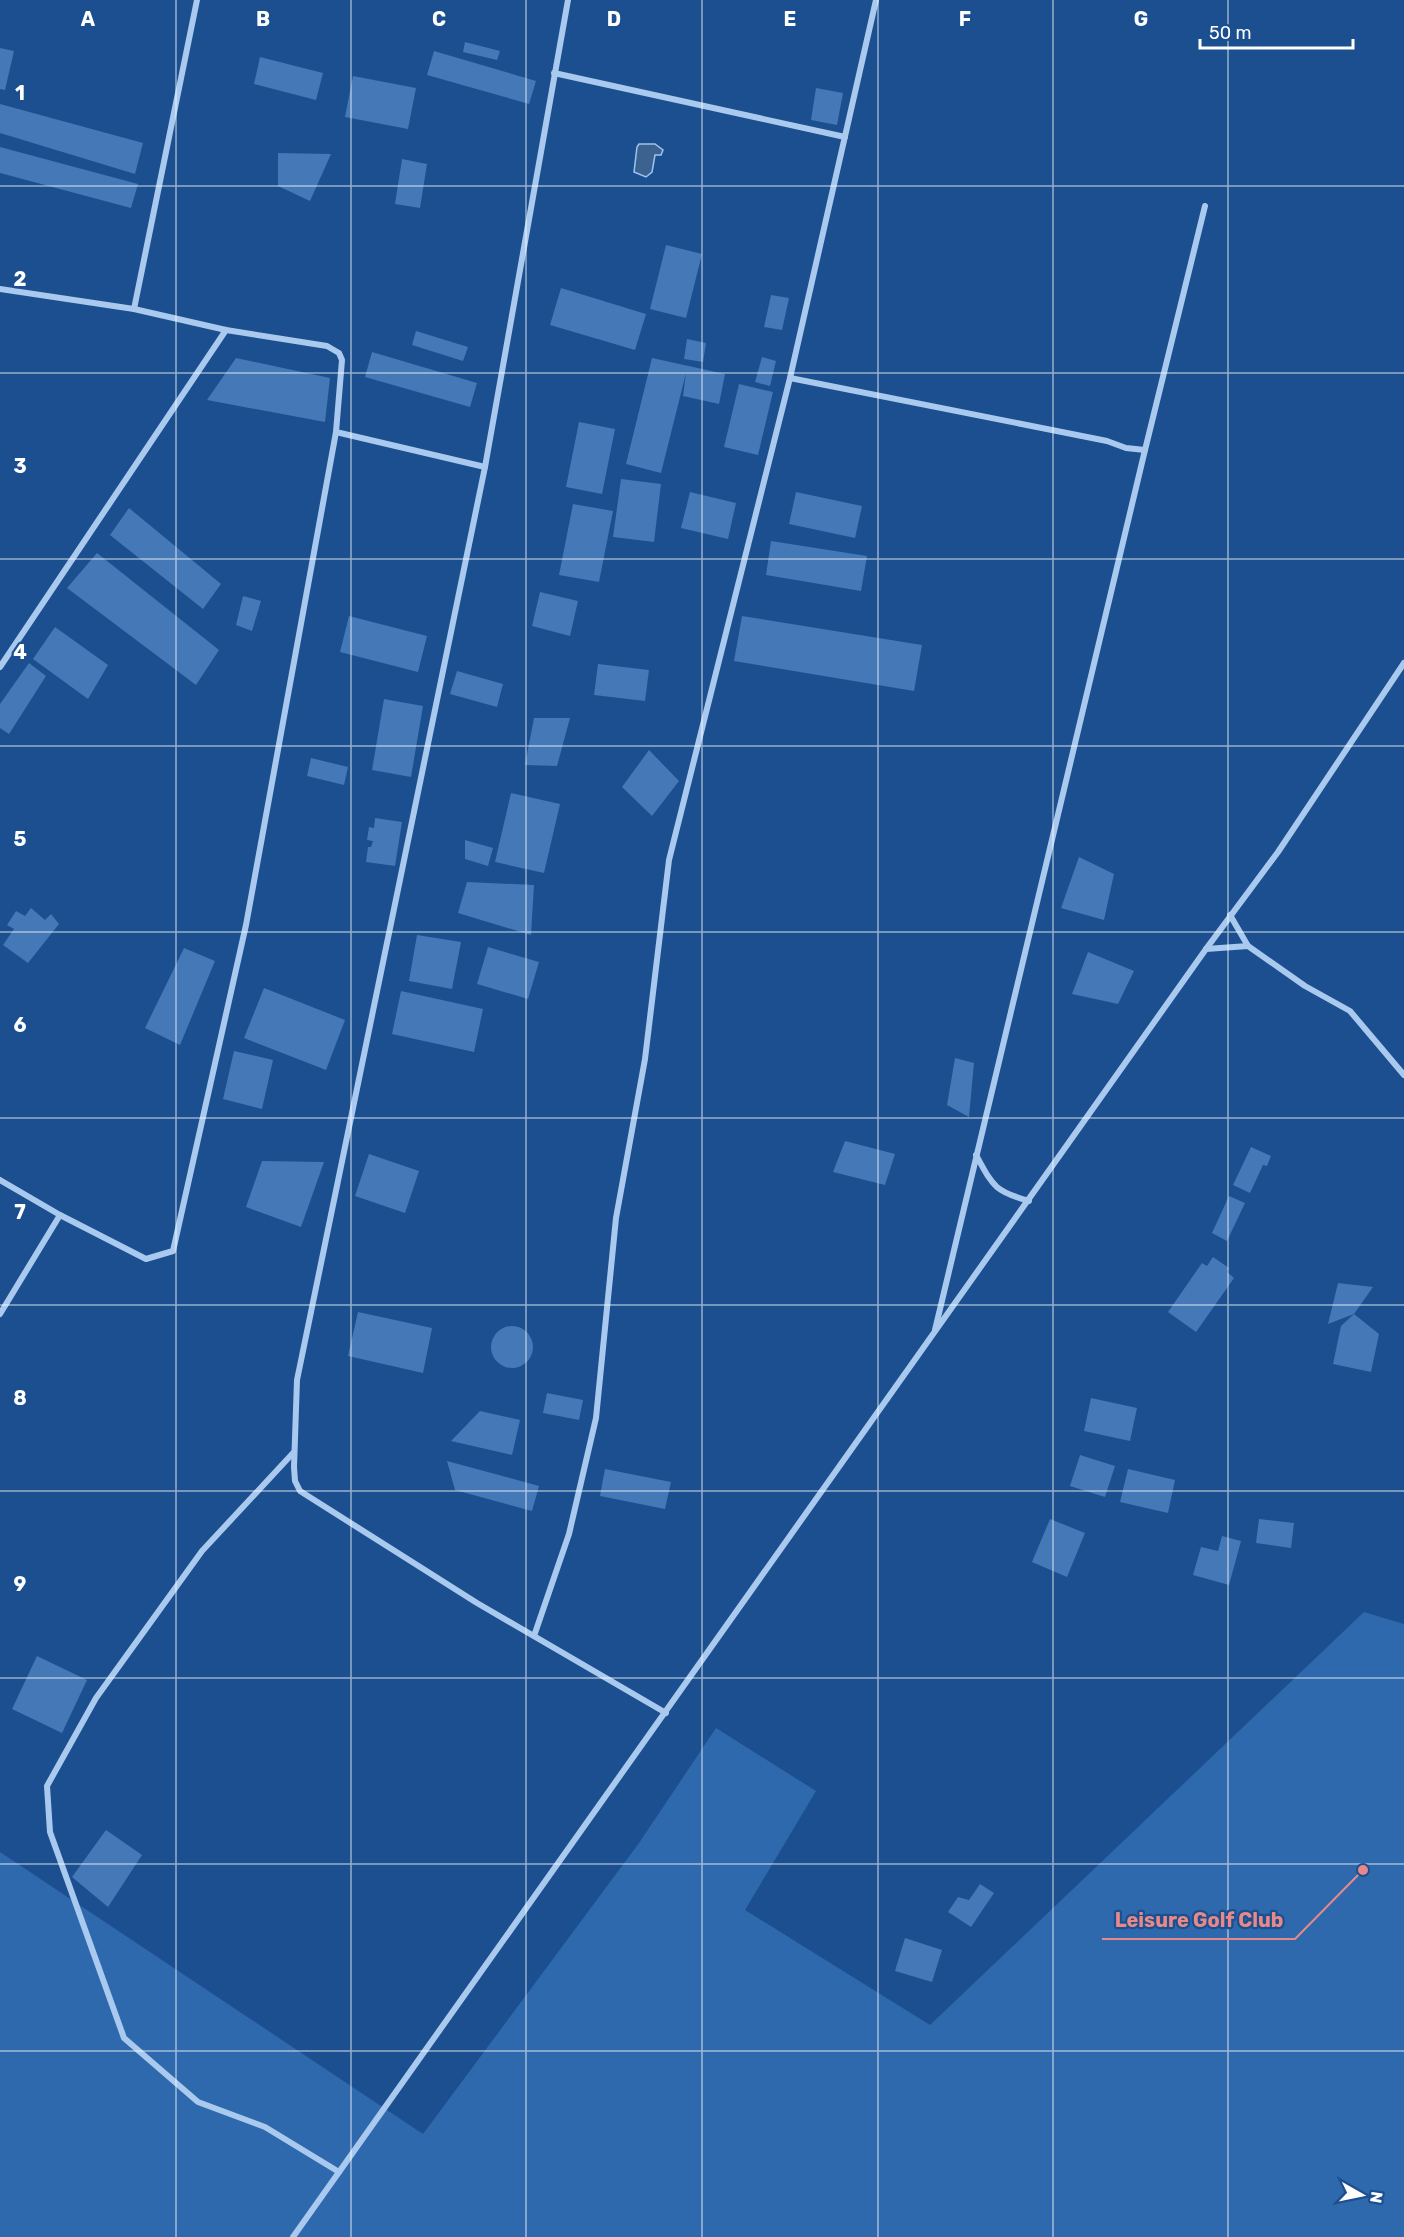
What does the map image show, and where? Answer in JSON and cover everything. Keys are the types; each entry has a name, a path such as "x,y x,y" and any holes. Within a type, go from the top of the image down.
{"street":[{"path":"134,309 197,0"},
{"path":"568,0 485,467 297,1380 295,1481 300,1491 534,1636 666,1713"},
{"path":"534,1636 569,1534 596,1418 616,1218 645,1059 669,860 790,378 876,0"},
{"path":"554,73 845,137"},
{"path":"934,1336 1205,206"},
{"path":"0,289 134,309 226,330 327,346 339,353 342,360 336,432 246,925 173,1251 146,1259 60,1215 0,1180"},
{"path":"0,667 226,330"},
{"path":"790,378 1107,441 1126,448 1145,450"},
{"path":"336,432 485,467"},
{"path":"292,2237 934,1336 1230,915 1278,852 1404,663"},
{"path":"1230,915 1248,946 1305,986 1350,1011 1404,1075"},
{"path":"1206,949 1248,946"},
{"path":"976,1154 992,1185 1009,1195 1029,1201"},
{"path":"0,1314 60,1215"},
{"path":"294,1452 202,1551 96,1698 47,1786 50,1832 124,2038 198,2102 265,2127 339,2172"}],"shaded area":[{"path":"639,144 655,144 663,150 661,155 655,155 652,172 646,177 634,172"},
{"path":"1364,1612 1404,1624 1404,2237 0,2237 0,1852 423,2134 639,1843 716,1728 816,1791 745,1910 930,2025"}],"building":[{"path":"465,42 500,51 497,60 463,52"},
{"path":"0,48 14,51 5,90 0,89"},
{"path":"434,51 536,81 529,104 427,75"},
{"path":"260,57 323,73 316,100 254,84"},
{"path":"353,76 416,88 408,129 345,117"},
{"path":"816,88 843,93 837,125 811,120"},
{"path":"0,104 143,143 135,174 0,133"},
{"path":"0,147 138,184 131,208 0,173"},
{"path":"278,153 331,154 310,201 278,186"},
{"path":"402,159 427,164 420,208 395,204"},
{"path":"666,245 702,254 686,318 650,309"},
{"path":"561,288 646,314 635,350 550,325"},
{"path":"771,295 789,298 782,330 764,327"},
{"path":"416,331 468,347 463,361 412,345"},
{"path":"687,339 706,343 703,362 684,359"},
{"path":"372,352 477,383 470,407 365,377"},
{"path":"762,357 776,361 770,386 755,382"},
{"path":"236,358 330,378 325,422 207,400"},
{"path":"652,358 725,374 719,404 683,396 686,373 661,473 626,464"},
{"path":"739,384 773,392 758,455 724,447"},
{"path":"579,422 615,429 602,494 566,487"},
{"path":"621,479 661,484 654,542 613,537"},
{"path":"690,492 736,503 728,539 681,528"},
{"path":"796,492 862,506 855,538 789,524"},
{"path":"573,504 613,511 599,582 559,575"},
{"path":"129,508 221,584 203,609 110,535"},
{"path":"771,541 867,556 861,591 766,575"},
{"path":"97,553 219,650 196,685 67,588"},
{"path":"540,592 578,601 570,636 532,626"},
{"path":"243,596 261,601 252,631 236,625"},
{"path":"349,616 427,636 418,672 340,652"},
{"path":"742,616 922,645 914,691 734,661"},
{"path":"55,627 108,665 88,699 33,659"},
{"path":"29,663 46,676 9,734 0,728 0,704"},
{"path":"598,664 649,670 645,701 594,695"},
{"path":"457,671 503,684 497,707 450,694"},
{"path":"384,699 423,706 411,777 372,770"},
{"path":"534,718 570,718 557,766 525,765"},
{"path":"649,750 679,781 652,816 622,787"},
{"path":"311,758 348,767 344,785 307,776"},
{"path":"511,793 560,804 544,873 495,862"},
{"path":"375,818 402,822 395,866 366,862 368,847 371,847 373,841 367,840 369,827 374,828"},
{"path":"465,840 493,848 488,866 465,859"},
{"path":"1079,857 1114,874 1104,920 1061,908"},
{"path":"467,882 534,885 531,935 458,913"},
{"path":"31,908 45,920 51,914 59,924 28,963 3,945 14,929 7,925 16,911 25,916"},
{"path":"417,935 461,942 452,989 409,981"},
{"path":"488,947 539,962 528,999 477,984"},
{"path":"184,948 215,961 180,1045 145,1028"},
{"path":"1088,952 1134,971 1118,1004 1072,994"},
{"path":"264,988 345,1020 326,1070 244,1038"},
{"path":"401,991 483,1009 474,1052 392,1034"},
{"path":"234,1051 273,1060 262,1109 223,1099"},
{"path":"955,1058 974,1063 969,1117 947,1105"},
{"path":"845,1141 895,1154 885,1185 833,1172"},
{"path":"1251,1147 1271,1156 1267,1166 1263,1165 1250,1193 1233,1185"},
{"path":"369,1154 419,1171 405,1213 355,1196"},
{"path":"262,1161 324,1162 301,1227 246,1207"},
{"path":"1229,1196 1245,1203 1227,1241 1212,1233"},
{"path":"1213,1257 1229,1268 1227,1272 1234,1278 1196,1332 1168,1312 1202,1263 1207,1266"},
{"path":"1338,1283 1373,1287 1354,1314 1328,1324"},
{"path":"358,1312 432,1328 423,1373 348,1356"},
{"path":"1354,1314 1379,1334 1371,1372 1333,1364 1341,1326"},
{"path":"512,1326 527,1332 533,1347 527,1362 512,1368 497,1362 491,1347 497,1332"},
{"path":"547,1393 583,1400 579,1420 543,1413"},
{"path":"1091,1398 1137,1408 1130,1441 1084,1431"},
{"path":"480,1411 520,1420 512,1455 451,1441"},
{"path":"1080,1455 1115,1466 1105,1497 1070,1486"},
{"path":"447,1461 539,1486 532,1511 455,1490"},
{"path":"605,1469 671,1482 665,1509 600,1496"},
{"path":"1128,1469 1175,1480 1168,1513 1120,1502"},
{"path":"1050,1519 1085,1533 1067,1577 1032,1562"},
{"path":"1259,1519 1294,1523 1291,1548 1256,1543"},
{"path":"1222,1536 1241,1541 1229,1585 1193,1575 1201,1547 1218,1551"},
{"path":"37,1656 87,1680 62,1733 12,1709"},
{"path":"106,1830 142,1855 108,1907 72,1877"},
{"path":"980,1884 994,1893 971,1927 948,1912 958,1897 969,1900"},
{"path":"905,1938 942,1950 932,1982 895,1971"}],"place":[{"name":"Leisure Golf Club","path":"1363,1870"}]}
